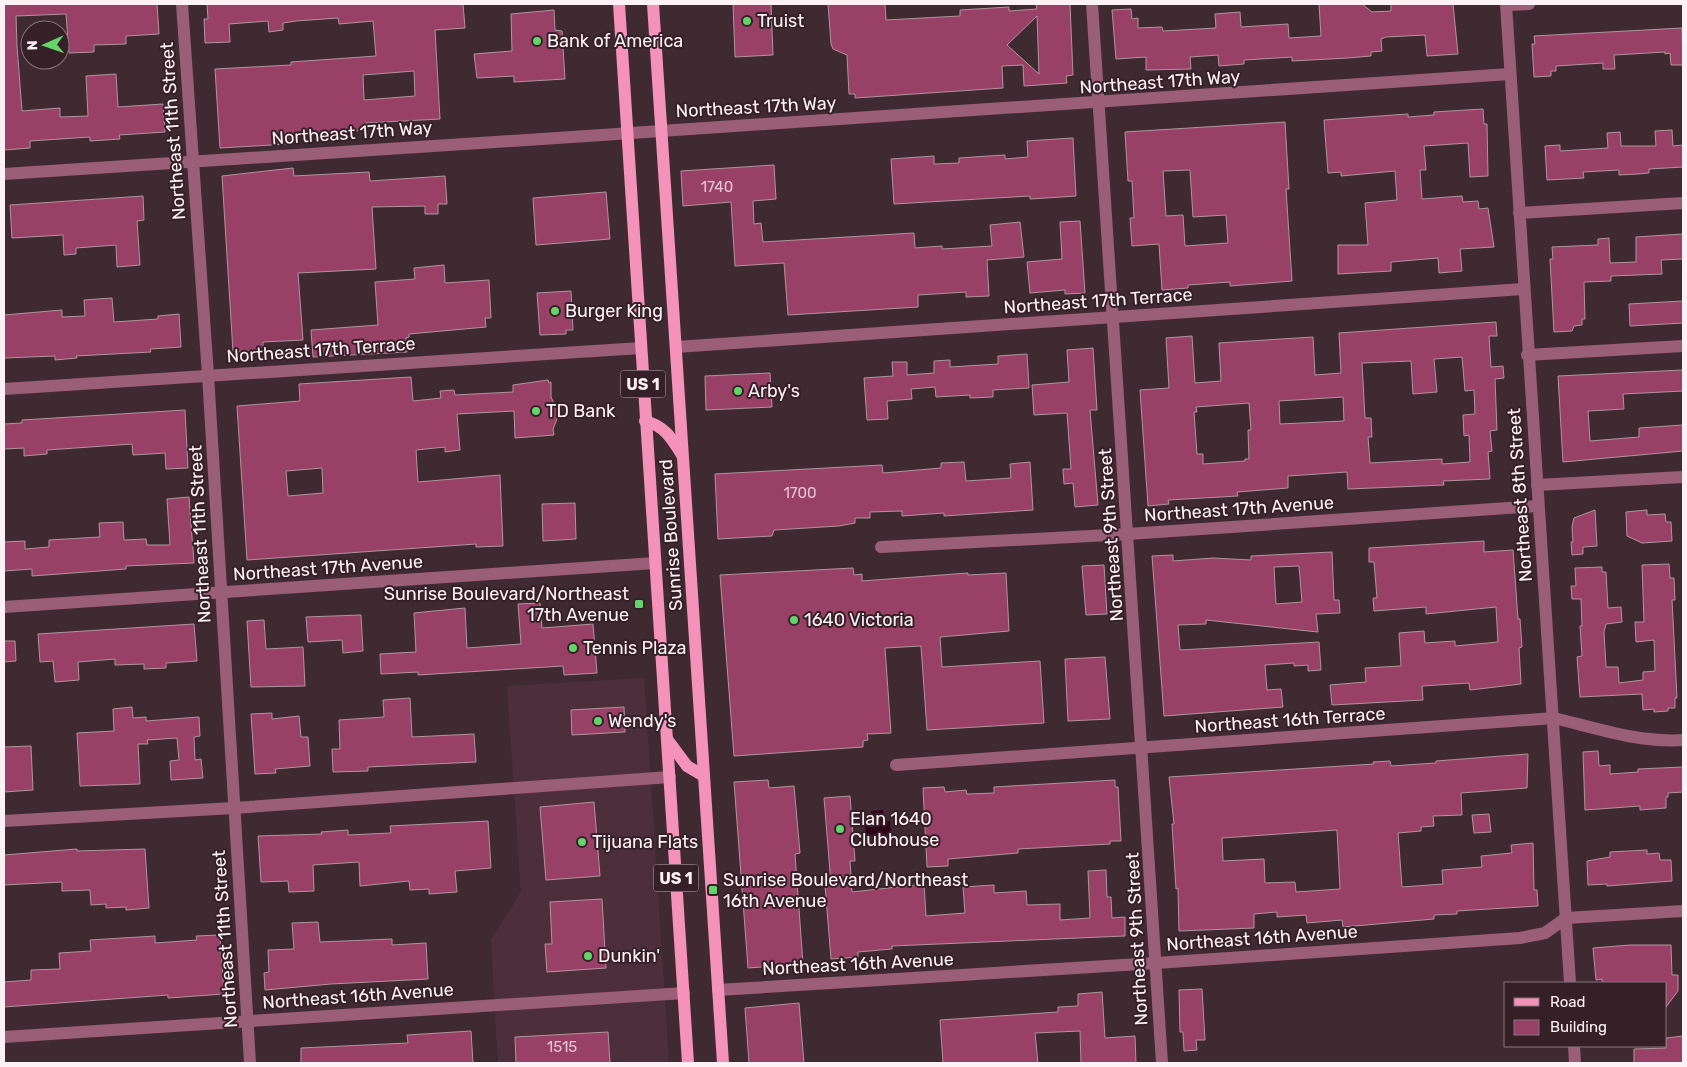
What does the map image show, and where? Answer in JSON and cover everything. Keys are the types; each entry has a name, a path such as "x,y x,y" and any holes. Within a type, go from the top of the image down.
{"main road":[{"name":"Sunrise Boulevard","path":"619,4 688,1063"},
{"name":"Sunrise Boulevard","path":"654,4 723,1063"},
{"path":"646,421 656,424 666,431 683,457"},
{"path":"667,739 687,766 704,776"}],"street":[{"name":"Northeast 11th Street","path":"182,4 208,375 250,1063"},
{"name":"Northeast 9th Street","path":"1092,4 1162,1063"},
{"path":"1506,4 1529,4"},
{"name":"Northeast 8th Street","path":"1506,4 1527,355 1554,718 1570,982"},
{"name":"Northeast 17th Way","path":"4,174 627,132 1098,105 1510,74"},
{"path":"1519,213 1683,204"},
{"name":"Northeast 17th Terrace","path":"676,347 1523,290"},
{"path":"1527,355 1683,346"},
{"name":"Northeast 17th Terrace","path":"4,389 641,348"},
{"path":"1537,485 1683,477"},
{"name":"Northeast 17th Avenue","path":"881,547 1128,534 1538,506"},
{"name":"Northeast 17th Avenue","path":"4,607 655,563"},
{"name":"Northeast 16th Terrace","path":"896,765 1142,749 1554,718 1624,735 1665,741 1683,740"},
{"path":"4,820 234,808 670,777"},
{"path":"1566,918 1683,911"},
{"name":"Northeast 16th Avenue","path":"718,990 1520,938 1545,933 1566,918"},
{"name":"Northeast 16th Avenue","path":"4,1037 684,993"},
{"path":"1574,1047 1575,1063"}],"shaded area":[{"path":"644,678 669,1063 498,1063 491,940 521,892 507,686"},
{"path":"883,810 884,822 890,821 891,834 885,835 885,846 873,847 872,835 866,836 865,823 871,822 871,811"}],"building":[{"path":"4,4 157,4 159,34 126,36 126,44 94,45 94,52 70,53 70,20 66,20 66,14 16,16 17,46 22,111 60,108 60,117 88,116 86,76 116,74 118,107 163,104 165,132 119,135 120,139 90,141 90,137 30,141 30,148 4,150"},
{"path":"207,4 463,4 465,28 435,30 440,119 366,123 366,130 289,136 289,144 220,148 215,69 291,65 291,62 376,56 373,21 339,24 338,18 296,21 283,23 283,30 269,32 268,21 229,24 230,42 205,43 204,19 208,19","holes":["414,71 415,96 364,100 363,75"]},
{"path":"733,4 771,4 773,55 735,57"},
{"path":"828,4 885,4 886,20 960,16 960,10 1009,7 1009,11 1037,9 1036,4 1070,4 1073,75 1066,76 1067,83 1024,86 1023,65 1002,66 1003,88 855,98 855,94 849,94 847,55 833,49","holes":["1037,16 1039,74 1007,45"]},
{"path":"1319,4 1362,4 1372,12 1391,11 1391,4 1453,4 1458,54 1427,56 1425,35 1386,37 1381,39 1382,51 1371,52 1371,56 1348,58 1292,61 1292,57 1244,60 1244,64 1219,66 1218,55 1190,57 1191,69 1146,70 1146,57 1116,59 1112,10 1131,9 1132,19 1138,18 1138,28 1162,27 1163,31 1216,28 1215,14 1240,12 1241,27 1288,24 1289,38 1321,36"},
{"name":"Bank of America","path":"554,10 555,30 562,31 565,79 514,82 514,76 477,78 474,54 512,51 511,14"},
{"path":"1682,28 1683,65 1671,65 1670,53 1665,54 1665,52 1614,55 1615,69 1603,69 1603,63 1556,66 1556,71 1551,71 1551,76 1534,77 1532,44 1535,44 1534,36"},
{"path":"1483,109 1484,124 1487,124 1488,176 1470,177 1468,143 1424,146 1426,170 1420,170 1422,199 1462,196 1463,202 1478,201 1479,209 1488,208 1494,247 1460,249 1462,271 1439,273 1438,258 1391,262 1391,271 1338,274 1338,245 1368,245 1365,203 1397,200 1395,171 1341,176 1341,172 1328,173 1324,120 1408,114 1408,117 1434,115 1434,112"},
{"path":"1285,122 1289,189 1286,189 1292,281 1230,286 1230,282 1188,285 1188,288 1162,290 1159,244 1132,246 1130,218 1134,218 1132,181 1128,181 1125,132","holes":["1190,170 1193,217 1226,215 1228,243 1185,246 1183,215 1166,216 1163,171"]},
{"path":"1672,130 1673,146 1683,145 1683,167 1649,169 1649,173 1619,175 1619,170 1583,172 1584,178 1547,180 1545,146 1560,145 1560,151 1608,148 1607,133 1620,132 1621,146 1656,146 1655,131"},
{"path":"1073,138 1076,196 1030,199 1030,196 894,204 891,159 934,156 934,164 959,163 959,158 1005,155 1005,159 1028,157 1027,141"},
{"path":"774,165 776,199 753,201 754,224 761,223 763,242 914,233 915,248 942,246 942,249 992,246 990,225 1020,222 1024,257 987,260 989,296 966,297 966,292 918,295 918,307 788,315 784,263 735,266 731,202 683,206 681,171"},
{"path":"293,168 294,176 369,172 370,181 445,176 447,204 438,204 438,214 425,214 425,206 372,207 376,269 298,273 303,340 263,342 263,350 233,352 222,176"},
{"path":"606,192 610,239 536,245 533,198"},
{"path":"143,196 144,220 137,221 140,265 117,267 116,245 76,248 76,254 64,255 63,235 12,238 10,205"},
{"path":"1080,221 1085,293 1065,294 1065,290 1030,293 1027,262 1062,259 1060,222"},
{"path":"1683,234 1683,259 1661,260 1662,274 1611,276 1611,281 1584,282 1585,319 1582,319 1582,325 1574,326 1572,331 1554,332 1550,259 1553,259 1552,247 1598,245 1598,239 1609,238 1610,263 1636,262 1636,237"},
{"path":"444,265 445,283 489,280 491,318 485,318 486,327 409,334 409,337 406,338 407,352 313,357 311,330 378,325 375,282 415,279 414,268"},
{"name":"Burger King","path":"571,291 573,330 566,330 566,334 540,335 537,293"},
{"path":"112,298 114,322 158,319 158,316 179,314 181,347 150,349 151,352 76,356 77,358 55,360 55,356 4,358 4,315 62,310 62,317 85,316 84,300"},
{"path":"1683,301 1683,323 1630,326 1629,304"},
{"path":"1496,322 1497,336 1489,336 1491,367 1503,366 1504,378 1495,379 1497,430 1490,431 1492,451 1488,452 1490,479 1443,481 1444,485 1348,489 1347,472 1288,476 1288,488 1237,492 1238,496 1168,500 1169,504 1148,506 1140,390 1169,388 1166,338 1192,336 1195,383 1221,381 1219,343 1313,337 1315,375 1341,373 1339,333","holes":["1462,357 1465,391 1474,390 1475,414 1463,415 1464,436 1469,435 1470,462 1442,464 1442,459 1370,463 1368,437 1372,437 1371,418 1365,418 1362,363 1411,361 1413,394 1437,392 1434,359","1343,397 1344,421 1280,424 1279,401","1249,403 1251,430 1248,430 1249,459 1245,459 1245,461 1203,464 1203,454 1197,454 1194,412 1197,412 1196,407"]},
{"path":"1093,348 1097,410 1090,410 1098,505 1075,507 1073,483 1064,484 1063,469 1071,469 1067,413 1034,415 1032,385 1069,382 1067,350"},
{"path":"1027,354 1029,388 993,390 993,397 970,398 970,395 936,397 935,387 911,389 912,399 887,401 888,419 867,420 864,378 893,376 892,362 907,362 907,375 934,373 934,361 950,360 950,367 998,364 998,356"},
{"path":"1683,370 1683,391 1623,394 1624,409 1588,411 1590,441 1639,437 1639,428 1683,425 1683,451 1563,462 1558,376"},
{"name":"Arby's","path":"770,373 772,407 706,410 705,376"},
{"path":"411,377 413,401 441,398 440,391 454,390 455,395 513,392 513,385 548,380 549,383 551,382 551,397 559,414 553,429 554,435 515,438 514,411 457,414 460,450 445,452 445,447 416,450 418,482 500,475 503,546 476,547 476,544 247,560 237,406 300,401 299,384","holes":["322,468 323,493 288,496 286,471"]},
{"path":"185,410 188,468 166,469 165,453 133,455 132,444 47,450 47,454 24,456 24,448 4,449 4,424 22,423 22,420"},
{"path":"964,462 966,481 1011,478 1010,464 1030,462 1033,510 944,516 944,513 902,516 902,511 870,512 870,518 855,518 855,523 839,526 774,530 772,536 718,539 715,474 882,465 883,473 941,468 941,463"},
{"path":"189,497 194,563 126,566 126,569 32,576 32,569 4,571 4,542 25,541 25,549 49,547 49,540 100,537 99,523 123,522 124,540 146,539 147,545 170,545 167,499"},
{"path":"575,503 576,539 543,541 542,504"},
{"path":"1595,510 1597,546 1583,547 1583,554 1572,555 1571,542 1573,542 1572,527 1574,518"},
{"path":"1647,510 1647,515 1665,514 1666,522 1671,522 1672,541 1642,543 1627,536 1626,512"},
{"path":"1484,541 1484,552 1513,550 1522,647 1519,648 1521,684 1470,690 1469,683 1422,686 1423,700 1332,705 1330,685 1366,682 1365,668 1401,666 1399,633 1424,631 1425,643 1455,641 1455,646 1498,642 1496,607 1426,614 1426,607 1374,611 1373,598 1377,598 1374,562 1369,562 1369,548"},
{"path":"1332,552 1334,600 1339,600 1340,613 1316,614 1318,632 1206,620 1206,624 1178,625 1180,650 1319,642 1321,670 1308,671 1308,665 1294,666 1294,663 1265,665 1267,690 1281,689 1283,707 1164,716 1152,556 1173,555 1173,561 1213,558 1251,560 1251,556","holes":["1299,566 1302,602 1276,604 1274,567"]},
{"path":"1669,564 1670,578 1674,578 1675,600 1672,600 1677,698 1675,698 1675,708 1668,708 1668,711 1654,712 1654,709 1643,710 1642,694 1580,697 1577,657 1582,656 1581,599 1572,599 1571,586 1576,586 1575,568 1602,567 1602,572 1606,572 1608,608 1621,607 1622,622 1606,624 1604,632 1606,667 1618,667 1619,683 1643,680 1643,672 1655,671 1654,640 1636,642 1635,622 1644,622 1642,565"},
{"path":"1104,565 1107,614 1086,615 1082,566"},
{"name":"1640 Victoria","path":"853,568 854,575 862,574 862,581 968,573 968,575 1006,573 1009,631 940,637 942,667 1040,661 1044,723 927,730 921,646 885,648 891,733 867,734 868,740 863,741 863,747 734,756 720,575"},
{"path":"540,603 542,628 593,624 597,673 564,675 563,666 418,675 418,672 381,674 380,654 416,652 414,613 465,608 467,648 521,644 518,604"},
{"path":"361,615 363,651 343,653 342,640 308,642 306,617"},
{"path":"264,620 266,649 303,647 305,686 251,687 247,621"},
{"path":"194,624 197,661 166,663 166,668 144,669 144,664 115,665 115,659 78,662 79,680 55,682 53,661 40,662 38,634"},
{"path":"4,641 15,641 16,661 4,662"},
{"path":"1105,657 1110,719 1068,721 1065,659"},
{"path":"410,698 412,737 474,734 476,762 368,767 368,771 333,772 332,749 340,749 339,720 384,717 383,700"},
{"path":"132,707 133,718 146,717 146,721 199,717 200,736 194,737 195,760 201,759 203,778 171,780 170,761 179,760 177,738 147,740 148,744 138,744 140,784 80,786 77,733 114,731 113,709"},
{"name":"Wendy's","path":"624,707 625,732 572,735 571,710"},
{"path":"272,713 272,719 299,716 301,737 308,737 310,766 275,769 276,773 255,774 251,714"},
{"path":"31,746 33,790 4,792 4,747"},
{"path":"1598,751 1599,766 1610,765 1610,774 1638,772 1638,769 1683,767 1683,792 1668,793 1666,808 1640,810 1640,806 1585,810 1583,752"},
{"path":"1528,754 1527,788 1461,793 1462,815 1433,816 1434,826 1421,827 1421,831 1398,833 1402,887 1443,884 1442,870 1482,867 1481,856 1512,853 1511,845 1533,843 1534,890 1537,890 1538,906 1457,911 1457,914 1434,915 1434,919 1343,927 1342,920 1307,923 1306,915 1277,917 1277,912 1254,914 1254,928 1179,931 1178,888 1176,889 1172,824 1174,824 1169,777 1374,764 1373,762 1390,761 1391,766 1436,763 1436,761","holes":["1337,830 1340,889 1296,892 1295,882 1265,883 1264,859 1223,861 1222,838"]},
{"path":"768,780 769,788 794,786 800,853 795,854 803,964 748,968 734,782"},
{"path":"1115,780 1115,787 1118,787 1121,841 1110,841 1110,844 1018,849 1018,853 948,859 948,866 927,867 923,788 944,787 945,792 966,790 967,794 994,793 994,787"},
{"path":"850,796 855,861 850,861 852,892 924,884 926,916 965,913 963,887 994,885 994,893 1026,891 1027,905 1060,904 1060,920 1090,918 1088,871 1106,870 1107,897 1111,897 1112,918 1125,917 1125,936 892,946 892,949 858,952 858,957 831,959 825,885 831,884 824,798"},
{"path":"594,802 600,876 546,880 540,807"},
{"path":"1489,814 1491,832 1474,833 1472,815"},
{"path":"488,821 491,868 455,871 457,892 429,894 429,889 410,890 409,881 360,886 359,862 313,865 314,891 289,892 288,881 261,882 258,836 322,834 321,832 348,830 348,835 391,833 390,826"},
{"path":"77,849 77,851 145,849 149,908 126,910 126,907 106,908 106,904 91,905 90,890 62,891 62,882 4,885 4,855"},
{"path":"1647,850 1647,854 1659,853 1660,860 1671,860 1672,881 1607,886 1607,884 1588,885 1587,861 1610,857 1610,852"},
{"path":"602,899 606,968 547,972 545,944 552,944 550,902"},
{"path":"318,922 320,942 392,939 392,945 426,943 428,979 331,984 265,990 264,973 269,972 268,950 294,949 292,923"},
{"path":"220,935 224,994 168,998 168,995 4,1007 4,982 31,980 31,970 60,969 59,953 91,951 90,940 155,936 155,943 197,940 196,936"},
{"path":"1630,945 1671,945 1672,975 1678,975 1678,991 1667,1006 1667,982 1602,982 1602,979 1596,980 1593,948"},
{"path":"1202,989 1205,1040 1196,1040 1197,1050 1184,1051 1183,1032 1180,1032 1179,990"},
{"path":"1102,992 1105,1038 1135,1036 1136,1063 1081,1063 1080,1031 1035,1033 1038,1063 943,1063 940,1020 1058,1012 1058,1007 1078,1006 1078,994"},
{"path":"799,1003 804,1063 749,1063 745,1008"},
{"path":"471,1031 473,1063 301,1063 301,1048 408,1043 407,1035"},
{"path":"608,1032 610,1063 516,1063 515,1037"},
{"path":"1683,1036 1683,1063 1634,1063 1634,1049 1666,1048 1667,1038"}],"place":[{"name":"Truist","path":"747,21"},
{"name":"Bank of America","path":"537,41"},
{"name":"Burger King","path":"555,311"},
{"name":"Arby's","path":"738,391"},
{"name":"TD Bank","path":"536,411"},
{"name":"Sunrise Boulevard/Northeast 17th Avenue","path":"639,604"},
{"name":"1640 Victoria","path":"794,620"},
{"name":"Tennis Plaza","path":"573,648"},
{"name":"Wendy's","path":"598,721"},
{"name":"Elan 1640 Clubhouse","path":"840,829"},
{"name":"Tijuana Flats","path":"582,842"},
{"name":"Sunrise Boulevard/Northeast 16th Avenue","path":"713,890"},
{"name":"Dunkin'","path":"588,956"}]}
